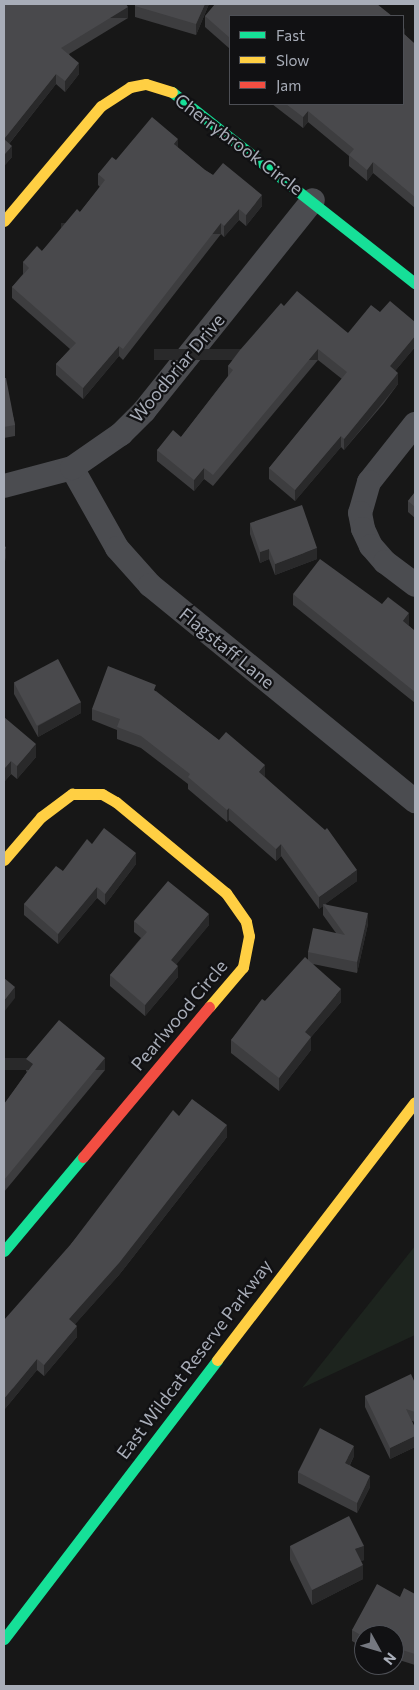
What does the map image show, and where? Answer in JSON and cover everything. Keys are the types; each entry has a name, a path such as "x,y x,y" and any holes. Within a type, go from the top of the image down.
{"street":[{"name":"Cherrybrook Circle","path":"4,221 101,106 130,87 146,84 164,88 184,99 314,200 415,283"},
{"name":"Woodbriar Drive","path":"4,486 72,468 121,434 144,411 314,200"},
{"path":"415,424 369,482 360,513 372,546 385,562 415,585"},
{"name":"Flagstaff Lane","path":"72,468 117,548 150,586 415,801"},
{"name":"Pearlwood Circle","path":"4,860 41,817 72,794 102,794 116,802 226,893 246,922 249,936 243,967 4,1251"},
{"name":"East Wildcat Reserve Parkway","path":"4,1639 415,1102"}],"shaded area":[{"path":"415,1246 415,1335 302,1388"}],"building":[{"path":"4,4 126,4 128,7 61,48 79,63 65,81 56,74 4,139"},
{"path":"135,4 205,4 196,24 135,6"},
{"path":"215,4 377,4 391,15 229,15 229,37 205,16"},
{"path":"404,34 415,44 415,197 373,162 367,170 349,155 354,149 308,111 303,117 287,105 404,105"},
{"path":"152,117 178,139 174,144 205,170 213,175 223,163 262,195 246,215 239,209 224,226 221,223 123,349 119,346 83,388 56,364 76,343 12,287 29,268 23,262 37,246 42,251 77,209 80,212 105,180 98,174 112,157 116,160"},
{"path":"4,139 12,146 4,155"},
{"path":"297,291 348,333 371,305 380,312 390,301 415,322 415,336 390,366 398,373 344,439 341,436 295,490 269,468 347,372 318,349 213,475 204,468 194,480 157,450 173,430 181,437 233,370 228,366 240,350 281,303 284,306"},
{"path":"4,378 6,378 15,425 4,427"},
{"path":"415,492 415,507 408,501"},
{"path":"302,505 317,548 275,564 269,549 260,552 250,523"},
{"path":"320,559 382,604 388,597 409,613 403,621 415,631 415,692 293,594"},
{"path":"58,659 81,702 37,726 14,682"},
{"path":"108,666 156,685 154,690 219,740 226,732 265,765 259,772 325,830 327,828 357,870 319,897 281,844 276,849 229,808 227,810 188,777 190,774 141,736 117,727 120,719 92,709"},
{"path":"4,717 36,744 17,766 11,761 4,769"},
{"path":"104,828 136,853 105,894 97,887 58,934 24,904 56,866 63,871 87,839 92,844"},
{"path":"168,881 209,914 171,960 178,966 145,1005 110,975 147,932 134,921"},
{"path":"323,904 368,913 357,962 308,952 313,928 345,935"},
{"path":"305,957 341,989 305,1032 311,1037 279,1078 231,1040 262,999 265,1001"},
{"path":"4,978 15,987 4,1001"},
{"path":"59,1020 105,1058 4,1180 4,1104 33,1064 26,1059"},
{"path":"192,1099 227,1125 119,1263 69,1319 77,1326 44,1365 37,1359 4,1399 4,1320 71,1244 173,1110 179,1116"},
{"path":"411,1374 415,1383 415,1412 406,1409 415,1428 415,1436 390,1448 365,1396"},
{"path":"320,1428 354,1446 345,1463 370,1476 357,1503 298,1472"},
{"path":"349,1516 364,1546 355,1549 363,1565 312,1590 290,1546"},
{"path":"377,1584 400,1597 404,1588 415,1594 415,1654 404,1651 404,1625 355,1625"}],"traffic: fast":[{"path":"172,92 415,283"},
{"path":"4,1251 83,1157"},
{"path":"4,1639 217,1360"}],"traffic: slow":[{"path":"4,221 101,106 130,87 146,84 172,92"},
{"path":"4,860 41,817 72,794 102,794 116,802 226,893 246,922 249,936 243,967 209,1007"},
{"path":"217,1360 415,1102"}],"traffic: jam":[{"path":"83,1157 209,1007"}]}
